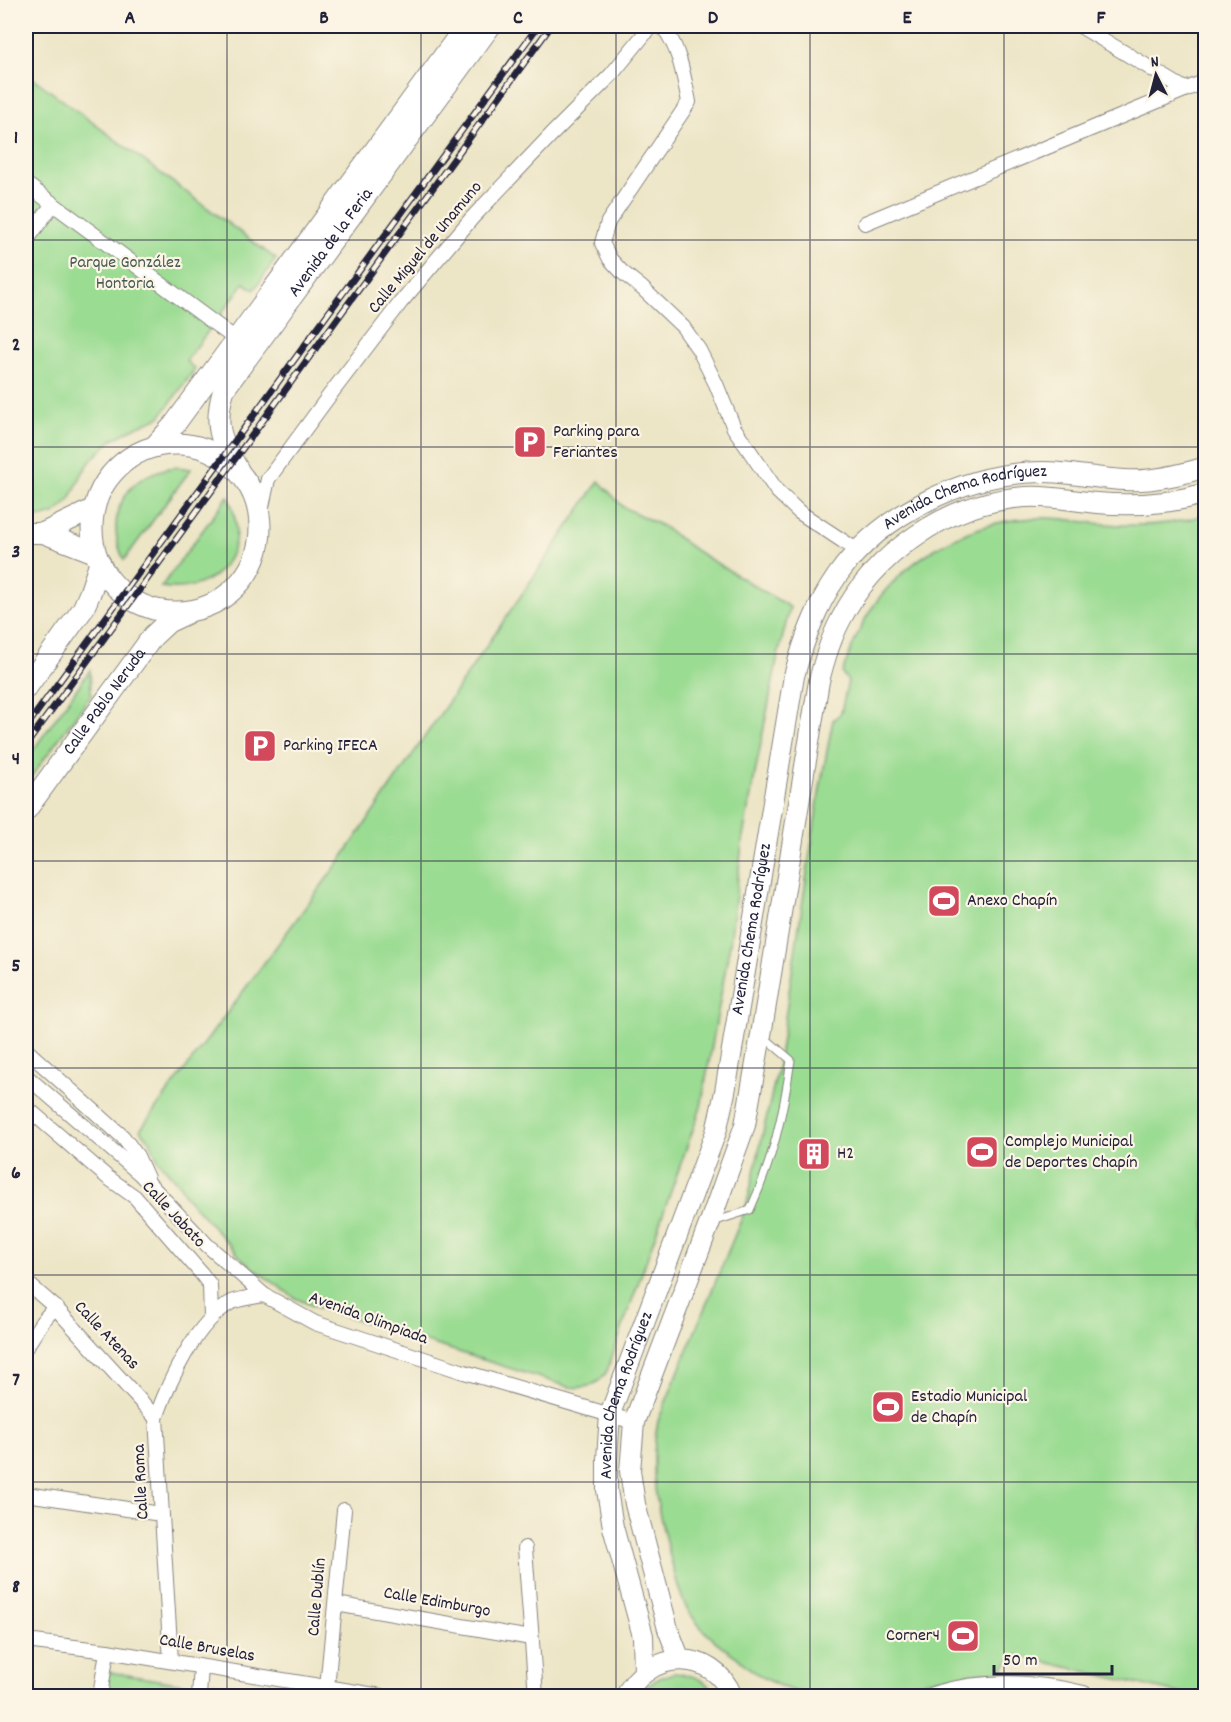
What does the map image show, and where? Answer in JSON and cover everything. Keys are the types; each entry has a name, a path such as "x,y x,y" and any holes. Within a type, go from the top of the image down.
{"main road":[{"name":"Avenida de la Feria","path":"155,446 174,425 237,340 466,26"},
{"name":"Avenida de la Feria","path":"238,470 225,447 219,426 219,407 224,388 490,26"},
{"path":"177,443 200,447 221,456 238,470 253,492 260,516 261,534 258,551 251,568 241,582 228,595 196,610 169,612 143,606 121,592 104,572 97,558 91,532 93,509 102,488 115,469 134,455 155,446 177,443"},
{"name":"Avenida Chema Rodríguez","path":"644,1672 643,1636 613,1527 607,1490 610,1414 716,1132 725,1092 794,676 820,605 858,550 894,521 924,502 954,488 985,479 1040,472 1126,481 1152,480 1206,467"},
{"name":"Avenida Chema Rodríguez","path":"680,1660 668,1629 635,1504 630,1471 634,1422 745,1125 819,681 827,652 840,620 860,589 885,560 916,535 946,518 983,504 1024,497 1066,498 1127,505 1159,503 1206,493"},
{"path":"34,533 93,509"},
{"path":"34,533 97,558"},
{"path":"26,688 82,609 90,593 97,558"},
{"name":"Calle Pablo Neruda","path":"26,810 153,636 168,622 196,610"},
{"path":"626,1696 631,1686 644,1672 661,1663 680,1660 699,1663 716,1673 728,1687 732,1696"},
{"path":"936,1696 981,1687 1083,1696"}],"street":[{"name":"Calle Miguel de Unamuno","path":"260,516 268,479 401,302 472,218 612,75 651,26"},
{"path":"662,26 668,32 683,69 688,102 608,222 602,243 610,259 682,327 699,350 734,428 777,491 799,512 858,550"},
{"path":"1080,26 1185,89"},
{"path":"865,223 1206,81"},
{"path":"26,184 237,340"},
{"path":"26,242 53,204"},
{"path":"26,1050 123,1137 137,1156 151,1185"},
{"name":"Avenida Olimpiada","path":"26,1076 151,1185 207,1245 264,1295 315,1323 461,1371 634,1422"},
{"name":"Calle Jabato","path":"26,1107 107,1177 135,1197 210,1285 211,1317"},
{"path":"135,1197 207,1245"},
{"name":"Calle Atenas","path":"26,1282 55,1307 156,1418"},
{"path":"211,1317 233,1302 264,1295"},
{"path":"26,1347 55,1307"},
{"name":"Calle Roma","path":"171,1660 156,1418 167,1387 186,1352 211,1317"},
{"path":"26,1494 161,1514"},
{"name":"Calle Dublín","path":"327,1688 344,1510"},
{"path":"525,1548 536,1696"},
{"name":"Calle Edimburgo","path":"336,1604 531,1638"},
{"name":"Calle Bruselas","path":"26,1641 171,1660 201,1667 381,1696"},
{"path":"100,1696 107,1651"},
{"path":"199,1696 201,1667"}],"lane":[{"path":"710,1222 750,1210 764,1180 779,1131 791,1060 761,1035"}],"green space":[{"name":"Parque González Hontoria","path":"26,73 276,259 254,290 244,283 186,361 195,369 160,417 113,439 93,458 63,507 43,517 26,516"},
{"path":"178,467 191,469 124,560 118,543 116,527 118,512 124,498 133,486 145,477 160,470"},
{"path":"599,481 623,507 662,526 698,552 790,607 777,660 743,836 730,944 701,1107 607,1371 595,1383 575,1388 313,1306 295,1298 245,1262 186,1197 181,1187 158,1160 150,1141 140,1130 342,858"},
{"path":"228,496 234,515 236,533 233,550 225,564 214,576 199,584 182,588 161,587"},
{"name":"Complejo Municipal de Deportes Chapín","path":"1205,515 1205,1696 1190,1696 1016,1655 1002,1671 939,1678 870,1694 840,1697 809,1695 792,1691 747,1667 708,1634 687,1609 662,1524 655,1491 654,1458 658,1421 746,1208 777,1071 820,788 833,720 841,713 848,681 842,673 865,620 884,592 918,560 957,537 1000,523 1023,519 1053,518 1118,525 1143,525 1181,521"},
{"path":"90,670 91,695 26,784 26,760"},
{"path":"109,1672 188,1685 188,1696 106,1696"},
{"path":"674,1673 699,1679 717,1696 639,1696 654,1681"},
{"path":"212,1682 269,1692 269,1696 211,1696"}],"railway":[{"path":"26,727 538,26"},
{"path":"26,745 551,26"}],"place":[{"name":"Parking para Feriantes","path":"530,442"},
{"name":"Parking IFECA","path":"260,746"},
{"name":"Anexo Chapín","path":"944,901"},
{"name":"Complejo Municipal de Deportes Chapín","path":"982,1152"},
{"name":"H2","path":"814,1154"},
{"name":"Estadio Municipal de Chapín","path":"888,1407"},
{"name":"Corner4","path":"963,1636"}]}
